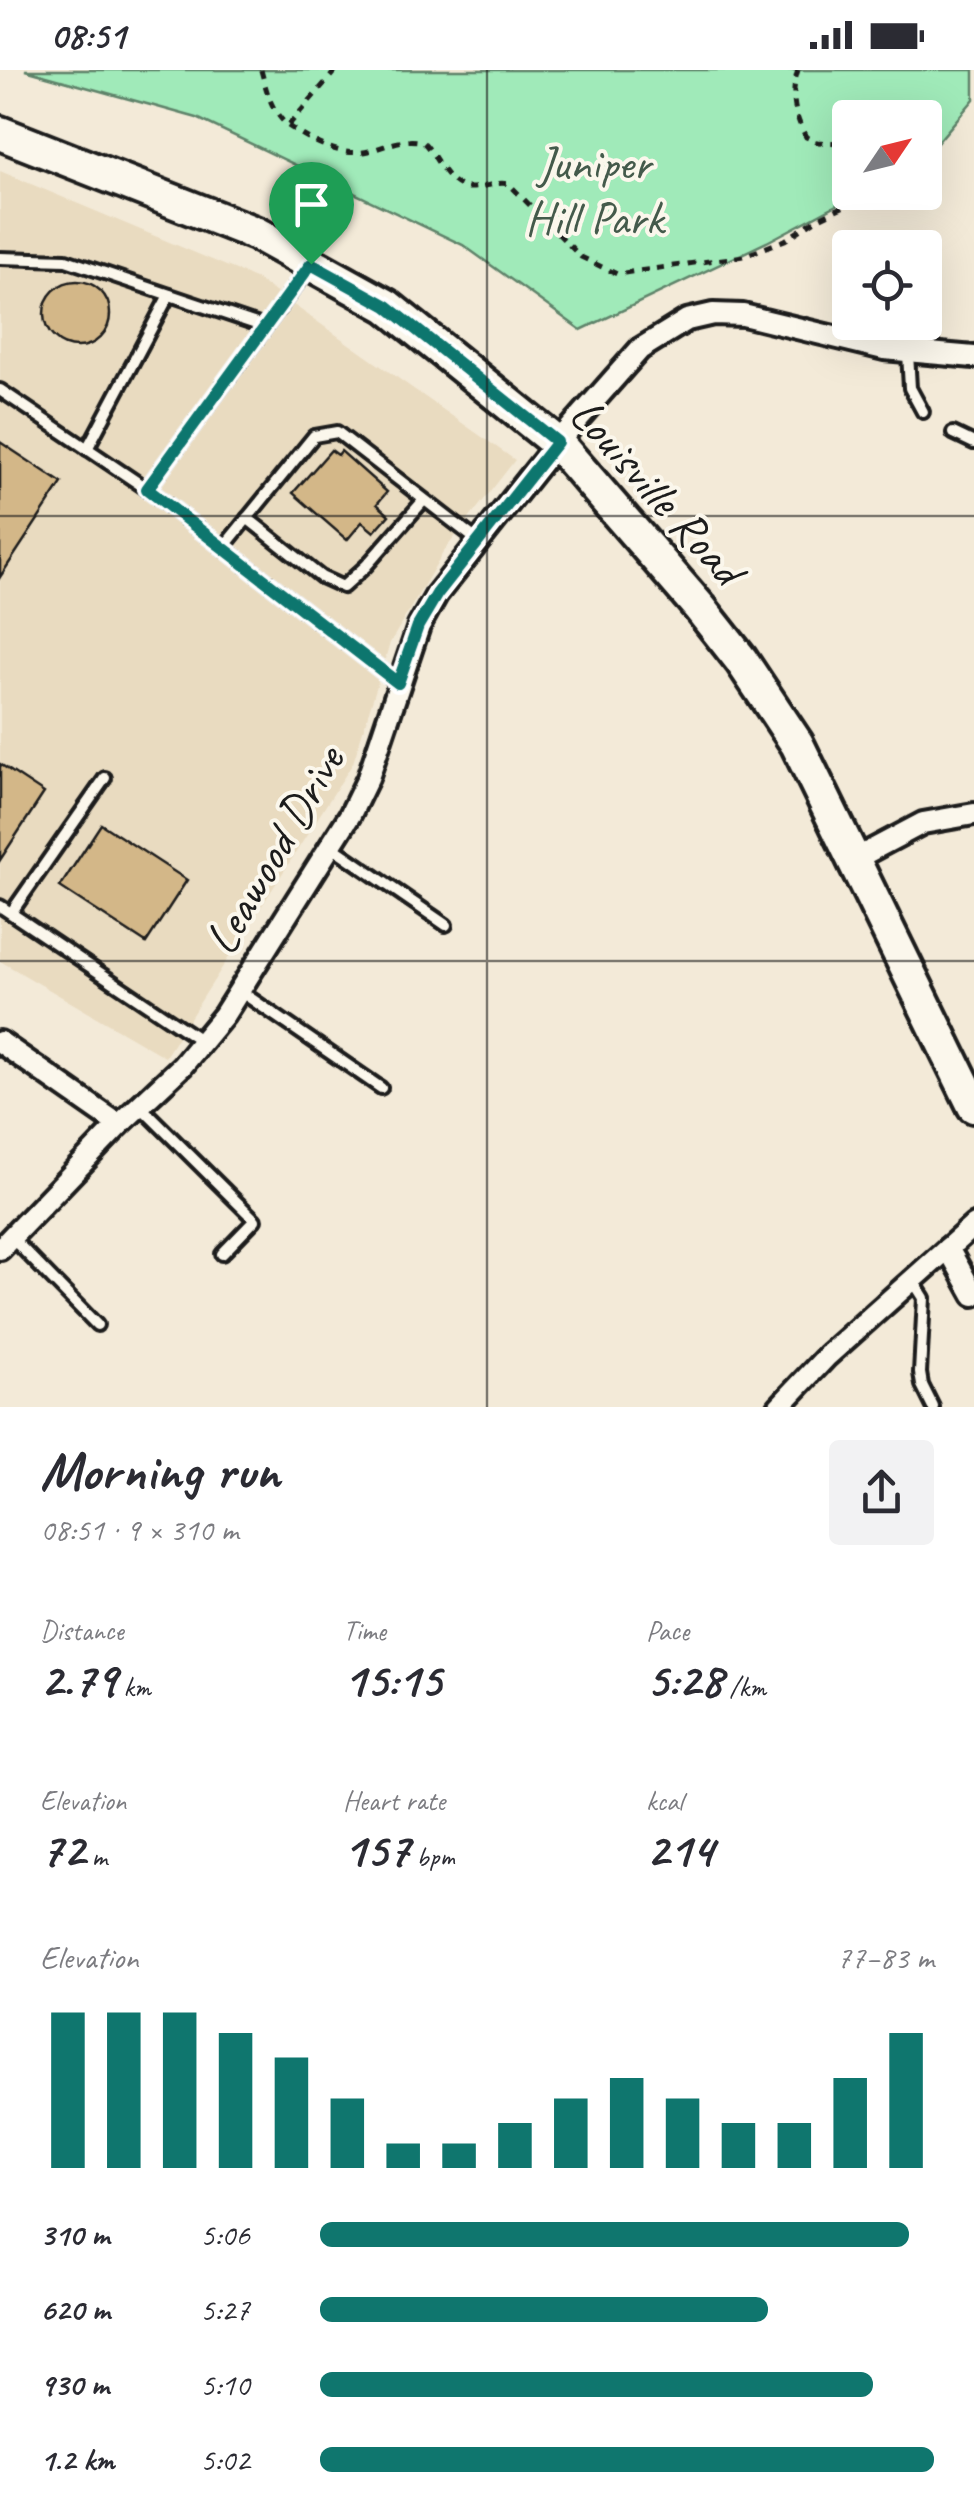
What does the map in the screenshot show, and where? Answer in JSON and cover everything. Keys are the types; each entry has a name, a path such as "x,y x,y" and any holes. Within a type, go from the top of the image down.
{"main road":[{"name":"Louisville Road","path":"0,132 257,234 387,306 557,442 741,660 797,744 974,1106"}],"street":[{"name":"Leawood Drive","path":"6,1243 204,1042 331,846 368,778 418,626 437,594 557,442 640,349 686,320 713,314 743,315 908,352 974,357"},
{"path":"855,859 923,823 974,814"},
{"path":"0,1042 119,1125"},
{"path":"779,1407 826,1356 974,1226"},
{"path":"948,1248 974,1295"}],"lane":[{"path":"0,258 66,260 265,328"},
{"path":"147,489 311,264"},
{"path":"87,449 170,295"},
{"path":"908,352 910,388 923,412"},
{"path":"0,390 147,489 398,683"},
{"path":"223,548 314,436 337,432 478,541"},
{"path":"953,432 974,444"},
{"path":"247,518 321,577 342,588 424,500"},
{"path":"11,913 105,778"},
{"path":"331,846 446,926"},
{"path":"0,906 204,1042"},
{"path":"239,990 381,1088"},
{"path":"140,1106 254,1220 222,1254"},
{"path":"6,1243 97,1325"},
{"path":"911,1278 924,1298 920,1373 934,1407"}],"path":[{"path":"261,70 270,104 288,126 306,138 347,152 369,151 404,140 423,142 457,185 466,188 509,184 582,257 617,274 744,256 785,240 836,210"},
{"path":"288,126 336,70"},
{"path":"798,70 794,108 806,137 832,142"}],"shaded area":[{"path":"0,171 255,278 515,460 444,551 390,643 353,763 165,1057 0,961"}],"green space":[{"name":"Juniper Hill Park","path":"25,70 974,70 974,99 942,137 942,100 832,100 832,207 581,330 463,245 197,118"}],"building":[{"path":"77,281 90,283 100,291 108,301 108,327 100,337 90,345 77,347 64,345 54,337 46,327 44,314 46,301 54,291 64,283"},
{"path":"0,442 62,483 0,577"},
{"path":"331,450 338,455 341,451 387,492 377,504 389,515 374,532 362,522 347,540 293,493"},
{"path":"0,764 44,793 0,860"},
{"path":"101,824 187,880 146,943 60,887"}],"route":[{"path":"311,264 387,306 557,442 437,594 418,626 398,683 147,489 311,264"}]}
